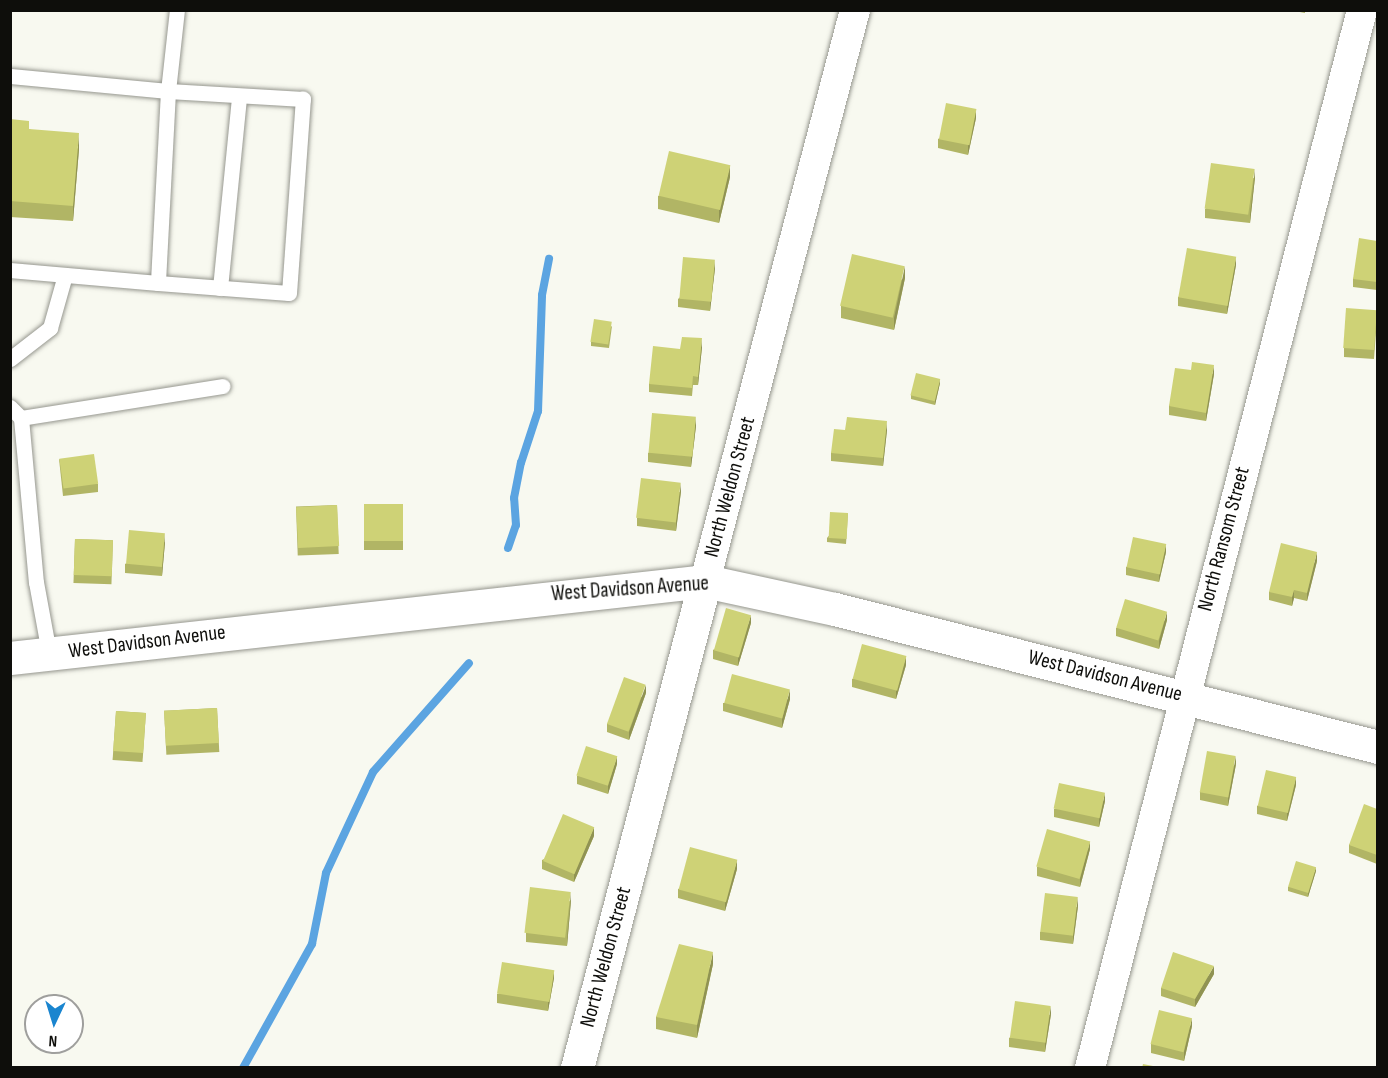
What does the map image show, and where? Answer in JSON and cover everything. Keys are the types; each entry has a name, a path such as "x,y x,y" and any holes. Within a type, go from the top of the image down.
{"street":[{"name":"North Weldon Street","path":"577,1068 855,10"},
{"name":"North Ransom Street","path":"1089,1068 1183,695 1362,10"},
{"name":"West Davidson Avenue","path":"10,658 705,581 1183,695 1377,747"}],"lane":[{"path":"158,283 168,91 177,10"},
{"path":"10,76 168,91 303,99 288,293 10,270"},
{"path":"220,288 239,96"},
{"path":"10,359 50,328 65,274"},
{"path":"49,653 16,413 222,386"}],"building":[{"path":"946,103 976,109 969,145 939,139"},
{"path":"10,119 29,121 29,129 79,133 73,206 10,201"},
{"path":"669,151 730,165 720,210 659,196"},
{"path":"1211,163 1255,169 1248,215 1205,209"},
{"path":"1359,238 1377,241 1377,282 1353,279"},
{"path":"1187,248 1236,257 1228,306 1178,297"},
{"path":"852,254 905,266 893,318 840,306"},
{"path":"683,257 715,260 711,302 679,299"},
{"path":"1346,308 1377,310 1374,350 1343,348"},
{"path":"594,319 612,322 608,345 590,342"},
{"path":"682,337 702,338 698,377 693,376 692,388 649,384 653,346 680,349"},
{"path":"1192,362 1214,365 1206,413 1169,406 1175,368 1191,370"},
{"path":"916,373 940,379 935,401 910,395"},
{"path":"652,413 696,417 692,457 649,453"},
{"path":"847,417 887,421 883,458 831,453 834,429 845,430"},
{"path":"94,454 98,484 64,489 59,459"},
{"path":"641,478 681,483 676,523 636,518"},
{"path":"364,504 403,504 403,541 364,541"},
{"path":"337,505 339,546 298,548 296,507"},
{"path":"830,512 848,513 847,539 829,538"},
{"path":"129,530 165,533 162,567 126,564"},
{"path":"1133,537 1166,544 1160,574 1127,567"},
{"path":"75,539 113,540 112,576 74,575"},
{"path":"1281,543 1317,552 1307,593 1294,590 1292,597 1269,592"},
{"path":"1125,599 1167,612 1158,641 1116,628"},
{"path":"726,608 751,615 739,657 714,650"},
{"path":"862,644 906,656 897,691 853,679"},
{"path":"732,674 790,690 782,719 724,703"},
{"path":"624,677 646,685 629,732 607,724"},
{"path":"217,708 219,743 166,746 164,711"},
{"path":"116,711 146,713 143,753 113,751"},
{"path":"586,746 617,756 608,786 576,775"},
{"path":"1207,751 1236,756 1228,797 1200,792"},
{"path":"1266,770 1296,777 1288,813 1258,806"},
{"path":"1059,783 1105,793 1100,818 1054,808"},
{"path":"1364,804 1377,809 1377,855 1349,845"},
{"path":"563,814 594,827 574,874 543,861"},
{"path":"1047,829 1090,841 1080,879 1036,866"},
{"path":"690,847 737,860 726,902 679,890"},
{"path":"1296,861 1316,867 1308,893 1288,887"},
{"path":"530,887 571,892 565,938 524,933"},
{"path":"1045,893 1078,897 1073,936 1040,932"},
{"path":"679,944 713,952 697,1025 656,1017"},
{"path":"1173,952 1214,966 1195,999 1161,988"},
{"path":"502,962 554,970 549,1002 497,994"},
{"path":"1015,1001 1051,1006 1046,1043 1010,1038"},
{"path":"1159,1010 1192,1018 1184,1052 1151,1044"},
{"path":"1143,1064 1163,1068 1142,1068"}],"waterway":[{"path":"508,548 516,525 514,498 521,463 538,411 542,295 549,259"},
{"path":"243,1068 312,944 326,873 373,772 469,663"}]}
